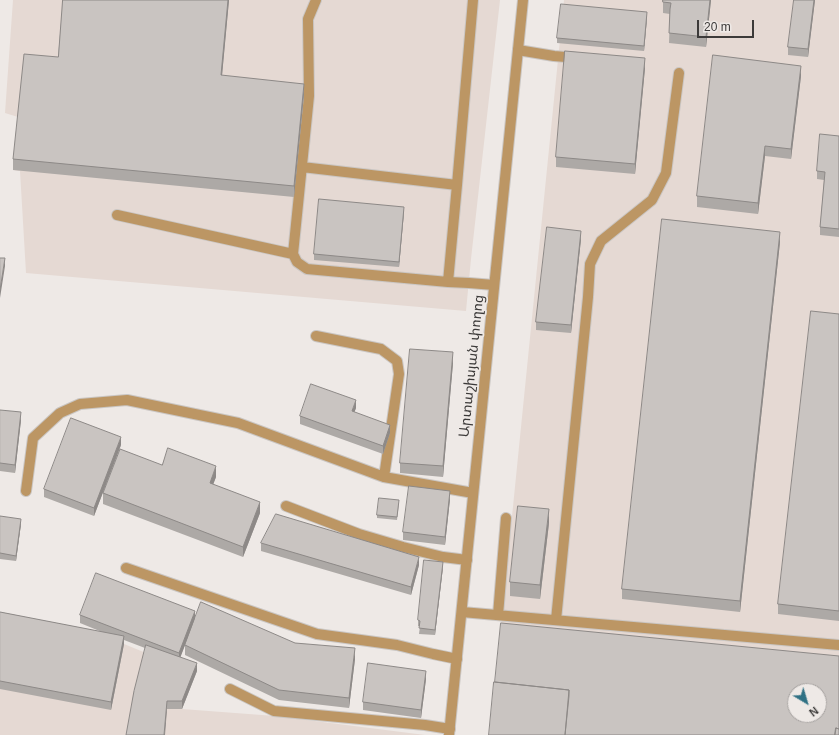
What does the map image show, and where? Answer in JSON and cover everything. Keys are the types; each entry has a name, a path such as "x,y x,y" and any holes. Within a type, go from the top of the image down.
{"street":[{"path":"316,0 308,19 309,96 293,254 297,262 307,269 494,285"},
{"path":"448,282 473,0"},
{"name":"Արտաշիսյան փողոց","path":"450,732 523,0"},
{"path":"518,50 554,56 585,58"},
{"path":"556,620 590,264 601,241 652,200 666,173 679,73"},
{"path":"302,167 457,185"},
{"path":"117,215 293,254"},
{"path":"316,336 380,349 397,361 399,374 384,476"},
{"path":"26,491 33,438 60,413 80,404 127,400 238,423 384,476 474,493"},
{"path":"286,506 359,534 442,557 467,560"},
{"path":"498,615 506,518"},
{"path":"126,568 317,634 397,646 457,659"},
{"path":"462,612 839,644"},
{"path":"230,689 274,712 425,725 450,732"}],"shaded area":[{"path":"13,0 500,0 466,311 26,273 20,171 13,170 18,117 5,113"},
{"path":"564,0 839,0 839,735 490,735"},
{"path":"0,620 124,644 146,653 182,709 275,716 425,735 0,735"}],"building":[{"path":"63,0 228,0 221,75 304,84 294,186 13,159 24,54 58,57"},
{"path":"663,0 710,0 706,37 669,33 671,3 663,2"},
{"path":"794,0 814,0 808,49 788,47"},
{"path":"561,4 647,12 644,46 557,38"},
{"path":"565,51 645,58 635,164 556,157"},
{"path":"713,55 801,66 791,149 765,146 758,203 697,196"},
{"path":"820,134 839,136 839,229 820,227 825,172 817,171"},
{"path":"319,199 404,207 399,262 314,254"},
{"path":"662,219 780,232 740,601 622,589"},
{"path":"547,227 581,231 571,325 536,322"},
{"path":"0,258 5,258 0,290"},
{"path":"811,311 839,314 839,611 778,604"},
{"path":"410,349 453,352 443,466 400,463"},
{"path":"311,384 356,400 352,411 390,425 383,446 300,416"},
{"path":"0,410 21,412 15,465 0,463"},
{"path":"71,418 121,437 94,508 44,489"},
{"path":"168,448 216,466 210,483 260,502 243,547 103,493 120,449 162,465"},
{"path":"409,486 450,491 445,537 403,532"},
{"path":"379,498 399,500 397,517 377,515"},
{"path":"518,506 549,509 540,585 510,582"},
{"path":"276,514 419,557 411,587 261,543"},
{"path":"0,516 21,519 16,556 0,553"},
{"path":"424,560 443,562 435,630 419,628 420,621 418,620"},
{"path":"96,573 195,611 179,653 80,615"},
{"path":"201,602 295,643 355,648 349,698 279,690 185,645"},
{"path":"0,612 124,636 111,702 0,681"},
{"path":"501,623 839,656 839,729 836,728 835,735 565,735 569,690 495,682"},
{"path":"146,645 197,663 182,701 167,701 164,735 126,735 134,691"},
{"path":"368,663 426,671 421,710 363,702"},
{"path":"494,682 569,690 565,735 489,735"},
{"path":"836,728 839,729 839,735 835,735"}]}
